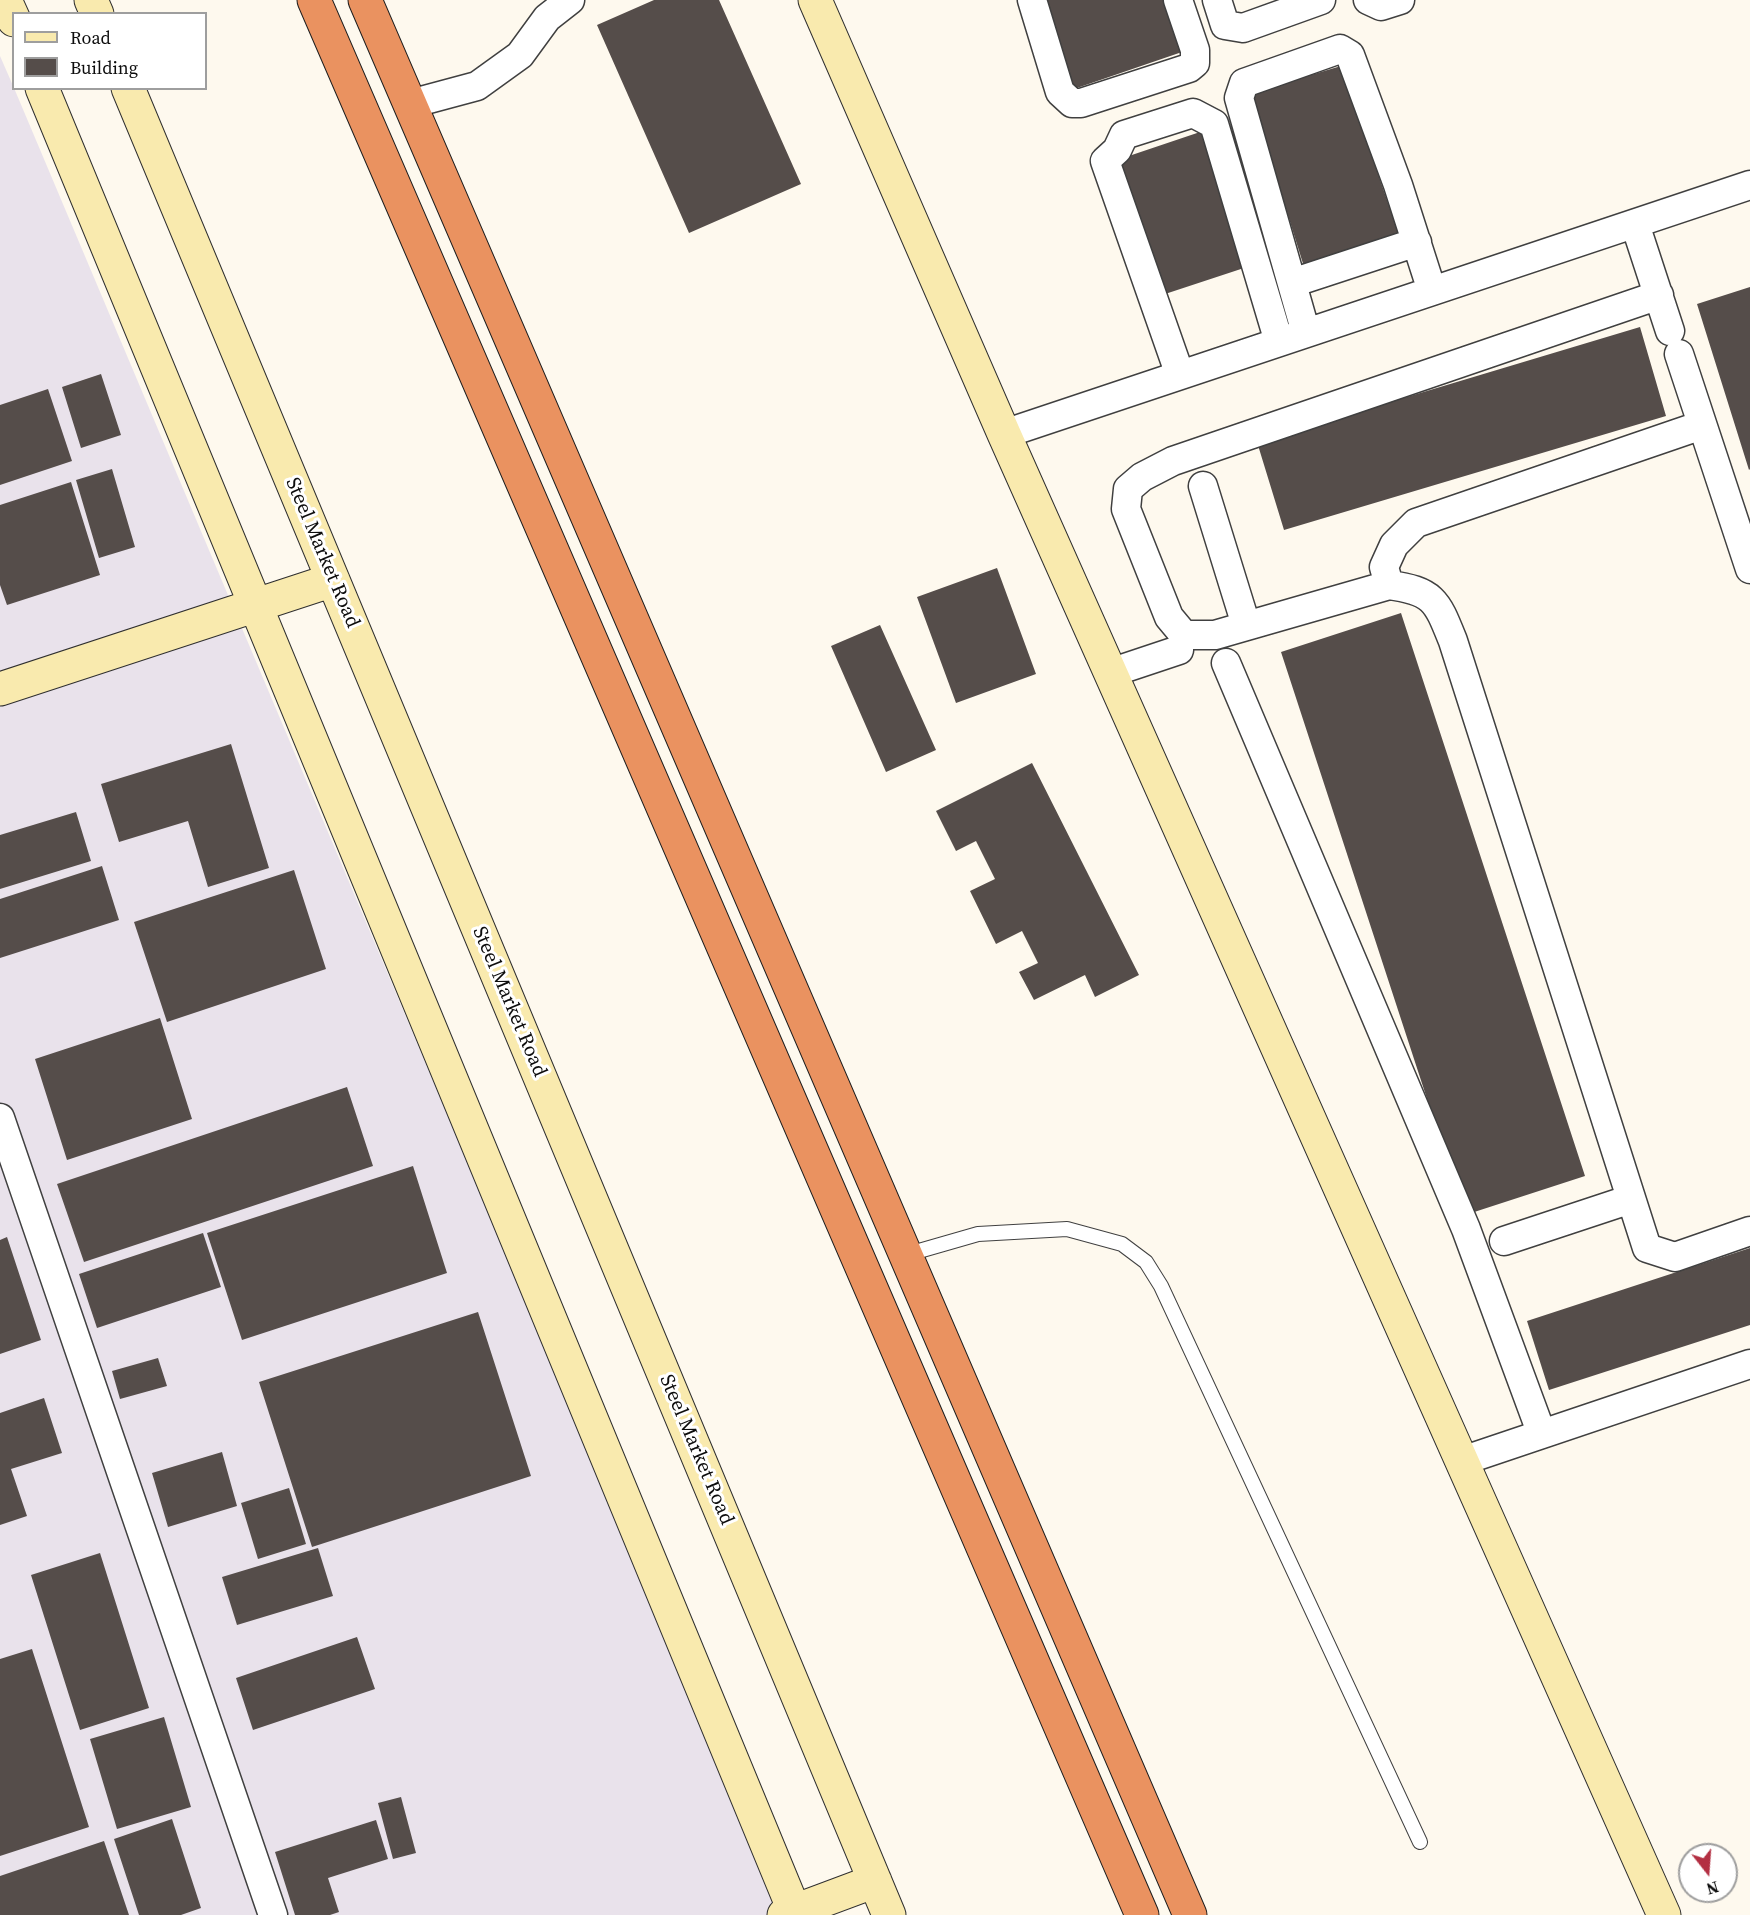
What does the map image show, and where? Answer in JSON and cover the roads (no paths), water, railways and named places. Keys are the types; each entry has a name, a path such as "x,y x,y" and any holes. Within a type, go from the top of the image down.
{"highway":[{"path":"314,0 1142,1915"},
{"path":"365,0 1190,1915"}],"street":[{"path":"5,0 12,16"},
{"path":"410,104 477,86 520,56 547,18 570,0"},
{"path":"814,0 1110,673 1664,1915"},
{"path":"1032,0 1060,92 1072,103 1081,103 1189,68 1195,63 1195,50 1178,0"},
{"path":"1217,0 1225,25 1243,28 1321,0"},
{"path":"1368,0 1381,6 1400,0"},
{"path":"1306,333 1239,98 1244,83 1340,49 1350,55 1432,291"},
{"path":"43,90 791,1914 875,1881"},
{"name":"Steel Market Road","path":"129,90 889,1915"},
{"path":"1180,375 1105,161 1117,150 1124,135 1193,113 1214,124 1279,342"},
{"path":"1004,434 1750,185"},
{"path":"1635,224 1750,569"},
{"path":"1292,283 1417,243"},
{"path":"1659,295 1173,461 1142,477 1128,489 1126,509 1169,617 1184,635 1215,635 1389,585 1418,589 1439,606 1647,1248 1675,1257 1750,1231"},
{"path":"1389,585 1384,567 1394,545 1416,523 1702,425"},
{"path":"1203,486 1246,625"},
{"path":"0,689 333,580"},
{"path":"1110,673 1179,650"},
{"path":"1226,663 1466,1229 1541,1432"},
{"path":"0,1118 273,1915"},
{"path":"1504,1241 1631,1199"},
{"path":"1462,1461 1541,1432 1750,1364"}],"lane":[{"path":"905,1255 978,1234 1067,1228 1122,1244 1146,1262 1166,1297 1420,1842"}]}
